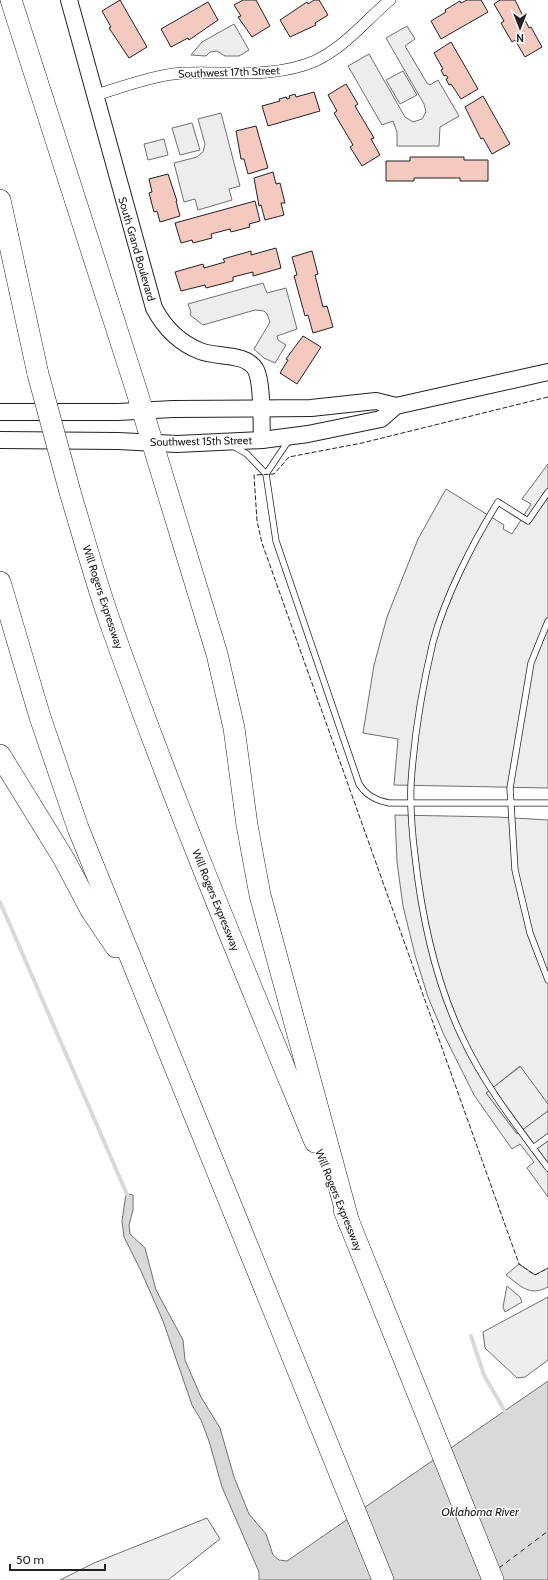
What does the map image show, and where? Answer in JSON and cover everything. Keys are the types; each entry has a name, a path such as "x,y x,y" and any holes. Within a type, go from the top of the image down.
{"highway":[{"path":"11,0 152,442 227,691 235,735 251,853 260,895 349,1222"},
{"name":"Will Rogers Expressway","path":"0,200 38,374 70,492 109,620 150,733 252,989 349,1222 493,1580"},
{"path":"0,582 40,717 84,842 383,1580"},
{"path":"0,755 64,859 91,910 142,988"}],"main road":[{"name":"South Grand Boulevard","path":"68,0 150,295 159,318 176,336 192,347 208,354 242,359 250,363 259,377 262,440"},
{"name":"Southwest 15th Street","path":"0,412 311,408 376,401 396,406 548,372"},
{"name":"Southwest 15th Street","path":"0,440 225,443 262,440 291,437 381,419 396,406"}],"street":[{"name":"Southwest 17th Street","path":"95,95 170,75 254,74 286,70 300,66 315,60 341,45 390,0"}],"lane":[{"path":"266,474 291,437"},
{"path":"225,443 247,454 266,474 276,541 359,784 365,792 382,801 411,803 548,803"},
{"path":"548,492 528,521 498,502 471,549 453,587 434,641 417,725 411,803 423,915 437,970 463,1039 488,1085 548,1168"},
{"path":"548,621 531,664 510,788 515,870 530,933 548,980"},
{"path":"533,1148 548,1137"}],"shaded area":[{"path":"234,24 249,50 239,56 225,56 217,51 210,52 206,56 191,55 202,42"},
{"path":"407,26 415,39 405,46 427,83 430,85 438,80 459,116 440,127 439,146 397,146 397,132 393,121 382,125 348,66 369,54 405,117 413,122 422,119 426,112 424,104 386,38"},
{"path":"403,71 417,95 400,104 386,80"},
{"path":"221,113 240,186 229,189 232,200 198,210 195,199 184,202 174,163 197,157 203,152 205,144 198,119"},
{"path":"192,123 200,150 180,155 172,128"},
{"path":"164,139 168,155 148,160 144,144"},
{"path":"263,283 267,293 286,288 297,329 277,336 278,340 286,345 275,363 264,358 254,349 270,322 264,311 255,310 203,325 190,315 191,312 188,304"},
{"path":"548,464 548,788 394,785 398,739 363,733 374,665 387,617 418,539 446,489 504,525 503,529 512,534 531,504 522,499"},
{"path":"395,815 497,817 548,820 548,1104 520,1066 486,1093 517,1134 548,1111 548,1197 527,1168 534,1162 520,1144 512,1149 474,1095 444,1035 428,997 415,955 403,906 397,862"},
{"path":"521,1066 548,1104 548,1111 517,1134 486,1093"},
{"path":"519,1264 535,1275 548,1268 548,1287 536,1291 526,1289 506,1275"},
{"path":"507,1286 520,1297 522,1302 505,1312 503,1307"},
{"path":"548,1297 548,1360 525,1377 517,1378 485,1348 483,1332"},
{"path":"207,1518 220,1539 168,1580 60,1580 94,1563"}],"water":[{"name":"Oklahoma River","path":"126,1194 133,1195 133,1210 129,1225 130,1234 145,1248 156,1290 183,1340 185,1360 201,1397 220,1428 234,1477 249,1514 266,1534 273,1555 279,1560 287,1561 548,1381 548,1580 259,1580 259,1572 222,1487 209,1441 201,1420 192,1405 163,1321 124,1237 122,1221"}],"building":[{"path":"120,0 147,47 129,58 109,28 111,27 102,11"},
{"path":"243,0 256,0 270,26 252,37 238,17 241,16 234,5"},
{"path":"314,0 319,0 328,15 315,23 316,25 290,37 280,20 307,2 308,4"},
{"path":"467,0 481,0 488,12 441,39 431,21 460,1 461,3"},
{"path":"500,0 515,0 529,28 531,27 542,47 525,57 515,40 512,42 501,23 504,21 494,4"},
{"path":"208,2 218,20 189,40 188,38 171,47 161,29"},
{"path":"451,42 478,89 461,99 451,84 449,85 446,79 448,78 446,75 444,76 441,70 443,69 434,53"},
{"path":"346,84 358,104 355,106 374,138 371,139 380,155 362,166 350,147 353,145 334,113 337,111 328,95"},
{"path":"314,92 320,111 268,126 262,106 280,101 279,99 286,97 287,99 290,98 289,96 295,94 296,97"},
{"path":"483,96 510,144 492,154 483,138 481,139 465,107"},
{"path":"256,126 268,168 248,174 244,159 241,159 236,131"},
{"path":"410,157 464,157 464,160 488,160 488,181 460,181 460,178 414,178 414,181 386,181 386,161 410,161"},
{"path":"273,172 276,184 280,183 285,203 281,203 284,215 265,220 261,205 259,206 254,178"},
{"path":"168,174 177,201 180,216 160,222 157,211 154,212 149,193 152,192 149,179"},
{"path":"255,201 260,221 249,224 250,227 231,232 230,229 211,234 212,238 193,243 192,240 181,243 175,223"},
{"path":"276,248 281,268 253,276 253,272 233,277 233,281 206,288 205,285 181,291 175,272 203,264 204,268 225,262 223,259 251,251 251,255"},
{"path":"312,251 318,274 315,275 323,307 327,306 333,327 313,333 308,315 305,316 294,276 297,275 292,257"},
{"path":"303,336 321,347 297,384 280,373 288,360 286,359"}],"waterway":[{"path":"0,902 129,1199"},
{"path":"471,1336 484,1375 507,1415"}],"ferry route":[{"path":"499,1568 548,1531"}],"fence":[{"path":"548,397 362,443 289,457 274,474 254,475 257,521 262,543 519,1264 535,1275 548,1268"}]}
